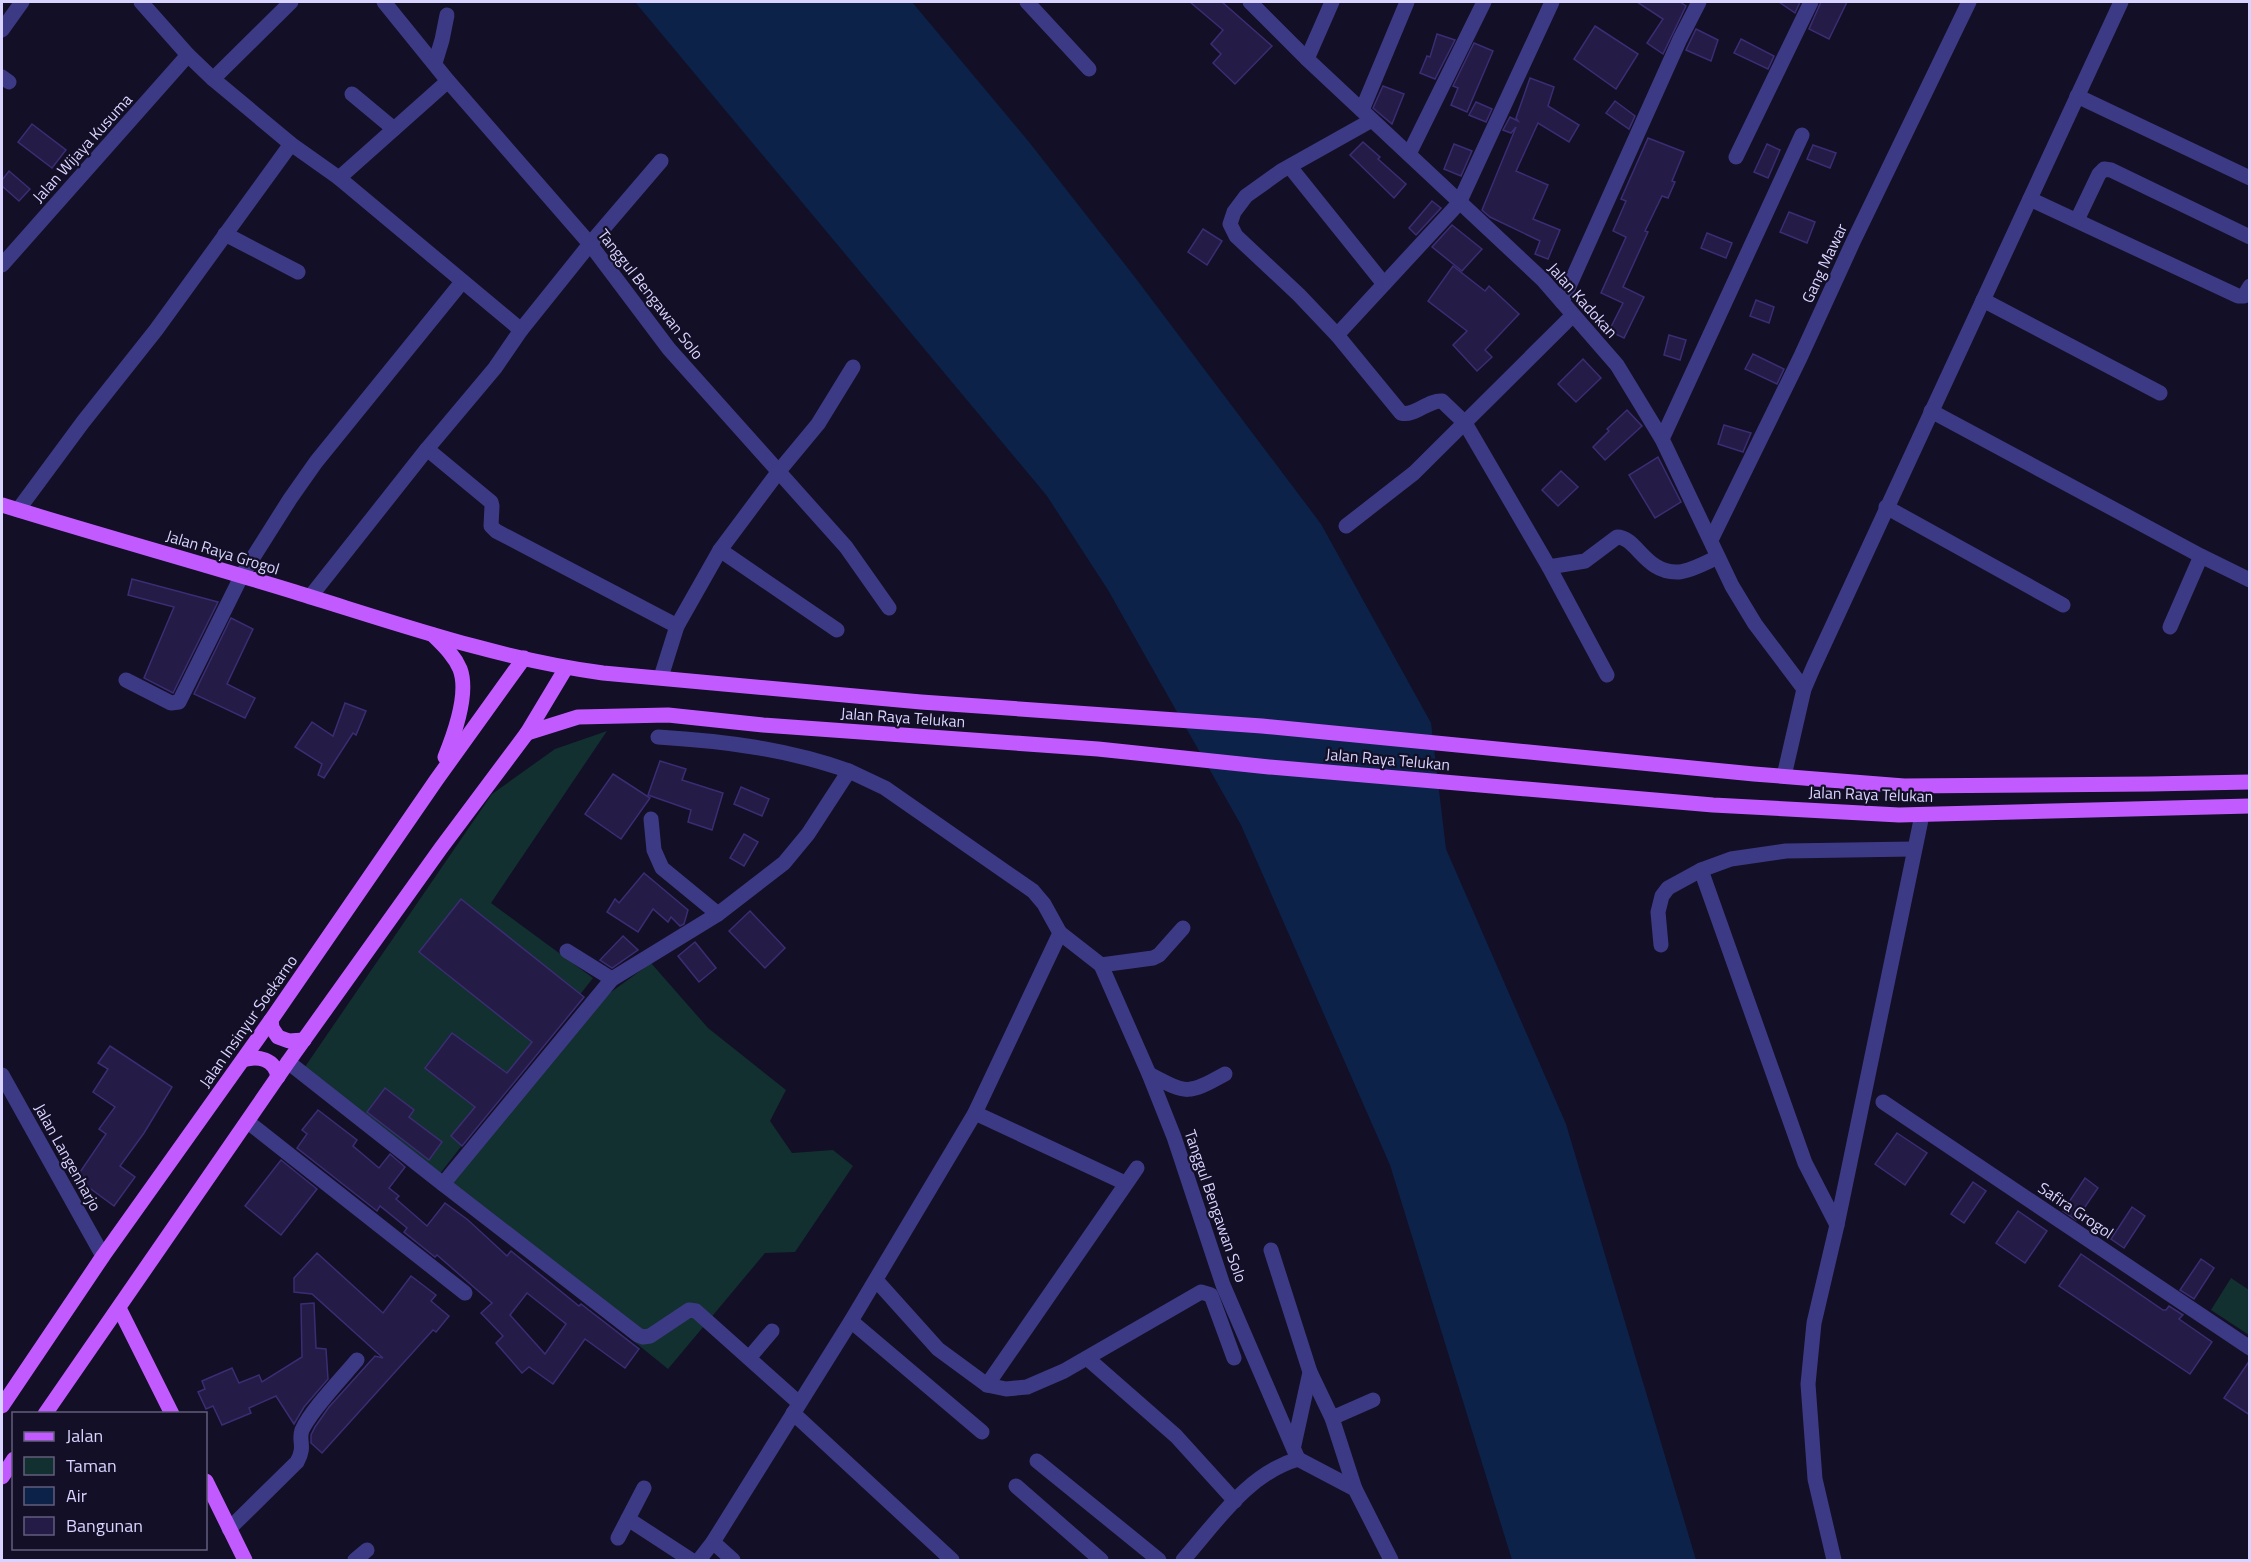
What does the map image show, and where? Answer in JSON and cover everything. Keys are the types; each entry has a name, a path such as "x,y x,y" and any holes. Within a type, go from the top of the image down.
{"main road":[{"name":"Jalan Raya Grogol","path":"2,505 433,635 524,658"},
{"path":"433,635 454,658 462,679 454,734 437,779"},
{"name":"Jalan Raya Telukan","path":"524,658 566,668 921,702 1262,726 1784,777 1904,786 2250,782"},
{"name":"Jalan Insinyur Soekarno","path":"2,1406 103,1256 272,1020 437,779 524,658"},
{"path":"46,1412 288,1062 526,733 566,668"},
{"name":"Jalan Raya Telukan","path":"526,733 578,717 668,715 763,725 1098,749 1269,767 1713,806 1922,815 2250,806"},
{"path":"272,1020 272,1028 278,1037 289,1041 304,1040"},
{"path":"243,1060 257,1057 264,1060 273,1065 278,1077"},
{"path":"119,1308 171,1412"},
{"path":"2,1477 12,1462"},
{"path":"207,1483 245,1560"}],"street":[{"path":"2,30 22,2"},
{"path":"141,2 188,55 213,79 291,144 339,178 521,330"},
{"name":"Tanggul Bengawan Solo","path":"384,2 448,81 590,244 669,349 846,547 889,608"},
{"path":"1027,2 1089,69"},
{"name":"Jalan Kadokan","path":"1250,2 1307,59 1543,280 1617,365 1662,439 1732,586 1755,624 1804,690"},
{"path":"1307,59 1332,2"},
{"path":"1407,2 1367,115 1246,196 1234,212 1230,224 1236,236 1299,295 1337,335 1401,413 1408,414 1435,401 1442,401 1465,423 1550,567 1607,675"},
{"path":"1408,154 1484,2"},
{"path":"1337,335 1459,203 1552,2"},
{"path":"1562,302 1680,39 1699,2"},
{"path":"1736,157 1811,2"},
{"name":"Gang Mawar","path":"1711,540 1969,2"},
{"path":"1784,777 1804,690 1886,507 2121,2"},
{"path":"213,79 285,4"},
{"path":"435,63 447,15"},
{"name":"Jalan Wijaya Kusuma","path":"2,265 188,55"},
{"path":"339,178 448,81"},
{"path":"352,94 394,129"},
{"path":"2077,96 2250,178"},
{"path":"1662,439 1802,135"},
{"path":"18,510 83,422 156,330 291,144"},
{"path":"310,597 427,449 495,368 521,330 590,244 661,161"},
{"path":"1290,167 1384,284"},
{"path":"2077,220 2099,174 2104,169 2111,170 2250,237"},
{"path":"2030,199 2238,296 2244,296 2250,286"},
{"path":"225,234 298,272"},
{"path":"126,680 171,703 179,702 242,576 290,499 316,462 462,282"},
{"path":"1983,300 2160,393"},
{"path":"1346,526 1414,473 1573,315"},
{"path":"661,677 677,626 720,550 779,471 818,424 853,367"},
{"path":"1931,411 2250,580"},
{"path":"427,449 490,502 492,506 491,526 496,531 677,626"},
{"path":"1886,507 2063,605"},
{"path":"1550,567 1585,561 1617,537 1623,537 1646,561 1665,571 1681,572 1718,557"},
{"path":"720,550 837,630"},
{"path":"2170,627 2201,556"},
{"path":"658,737 744,745 785,752 849,771 885,788 1033,891 1044,904 1060,933 1101,965 1153,958 1159,955 1183,927"},
{"path":"443,1184 612,979 718,914 784,863 808,834 849,771"},
{"path":"1834,1560 1815,1479 1808,1384 1814,1323 1837,1226 1913,849 1922,815"},
{"path":"651,819 654,850 662,868 718,914"},
{"path":"1661,945 1658,912 1662,896 1668,888 1701,870 1731,859 1755,854 1786,851 1913,849"},
{"path":"1701,870 1801,1153 1837,1226"},
{"path":"699,1560 713,1542 851,1321 975,1113 1060,933"},
{"path":"567,951 612,979"},
{"name":"Tanggul Bengawan Solo","path":"1101,965 1174,1137 1223,1285 1296,1452"},
{"path":"288,1062 638,1335 650,1336 689,1311 696,1311 749,1358 944,1558"},
{"path":"1149,1074 1176,1088 1189,1091 1225,1074"},
{"name":"Jalan Langenharjo","path":"2,1075 103,1256"},
{"name":"Safira Grogol","path":"1883,1102 2250,1348"},
{"path":"975,1113 1125,1183"},
{"path":"248,1122 465,1293"},
{"path":"987,1385 1137,1168"},
{"path":"1271,1250 1310,1372 1332,1418 1355,1489 1391,1560"},
{"path":"876,1280 938,1348 987,1385 1006,1389 1027,1387 1087,1358 1201,1292 1211,1295 1234,1358"},
{"path":"851,1321 982,1432"},
{"path":"749,1358 772,1331"},
{"path":"1087,1358 1176,1436 1235,1501"},
{"path":"229,1529 297,1462 303,1449 301,1435 303,1430 327,1395 357,1360"},
{"path":"1183,1560 1256,1479 1296,1452 1310,1372"},
{"path":"1332,1418 1373,1400"},
{"path":"1296,1452 1355,1489"},
{"path":"1037,1461 1159,1560"},
{"path":"1016,1486 1101,1560"},
{"path":"618,1538 644,1488"},
{"path":"628,1519 691,1560"},
{"path":"713,1542 733,1560"}],"green space":[{"path":"607,731 491,903 593,978 435,1180 298,1077 492,794 555,749"},
{"path":"651,963 708,1028 786,1090 770,1121 792,1153 833,1150 853,1166 795,1252 765,1253 668,1369 446,1189 596,1003"},
{"path":"2231,1278 2249,1290 2249,1335 2211,1310"}],"water":[{"path":"635,2 912,2 1029,142 1134,276 1321,524 1431,723 1446,849 1566,1124 1696,1560 1512,1560 1390,1165 1241,825 1108,590 1047,496"}],"building":[{"path":"1190,2 1222,2 1272,46 1235,84 1213,63 1221,54 1211,44 1223,30"},
{"path":"1637,2 1680,2 1686,6 1663,54 1647,43 1663,19"},
{"path":"1779,2 1800,2 1795,13"},
{"path":"1821,2 1847,2 1829,39 1809,29"},
{"path":"1595,26 1638,54 1616,89 1574,59"},
{"path":"1696,29 1718,40 1711,61 1686,50"},
{"path":"1437,34 1455,40 1435,79 1420,73 1427,56 1430,57"},
{"path":"1741,39 1774,56 1768,69 1734,53"},
{"path":"1474,43 1493,51 1467,112 1451,105 1458,88 1453,86"},
{"path":"1530,78 1554,87 1548,106 1579,125 1569,142 1538,123 1516,171 1548,185 1533,219 1560,230 1548,259 1535,254 1540,241 1490,217 1482,210 1516,127 1511,133 1503,130 1510,117 1518,121 1516,118"},
{"path":"1383,86 1404,94 1392,124 1373,108"},
{"path":"1615,101 1635,116 1629,129 1606,113"},
{"path":"1476,102 1492,109 1486,122 1469,115"},
{"path":"32,124 66,150 52,168 18,142"},
{"path":"1648,138 1684,152 1672,181 1675,182 1668,198 1662,196 1645,231 1648,232 1623,287 1644,297 1624,338 1609,331 1623,303 1601,293 1626,237 1613,231 1626,201 1621,199"},
{"path":"1363,142 1406,184 1394,198 1350,155"},
{"path":"1454,144 1472,151 1461,176 1444,169"},
{"path":"1767,144 1780,150 1768,178 1754,172"},
{"path":"1813,145 1836,153 1830,168 1807,159"},
{"path":"9,171 30,189 19,201 2,186 2,180"},
{"path":"1432,201 1441,208 1416,235 1409,228"},
{"path":"1789,212 1815,222 1807,243 1780,232"},
{"path":"1452,225 1482,249 1462,271 1432,247"},
{"path":"1203,229 1222,241 1207,265 1188,252"},
{"path":"1707,233 1732,243 1726,258 1701,248"},
{"path":"1453,266 1485,291 1489,286 1519,314 1485,350 1492,357 1477,371 1453,345 1467,331 1428,301"},
{"path":"1756,300 1774,307 1769,323 1750,316"},
{"path":"1669,335 1686,340 1680,360 1664,355"},
{"path":"1753,354 1784,369 1777,384 1745,369"},
{"path":"1583,359 1601,378 1576,402 1558,384"},
{"path":"1627,410 1642,426 1605,460 1593,447 1609,431 1607,429"},
{"path":"1724,425 1751,433 1743,452 1718,444"},
{"path":"1658,457 1681,502 1655,518 1629,475"},
{"path":"1561,471 1578,487 1558,506 1542,490"},
{"path":"132,579 218,602 173,693 144,678 174,607 128,595"},
{"path":"231,618 253,629 227,684 255,698 245,718 194,694"},
{"path":"345,703 366,711 356,735 353,733 324,778 318,775 322,764 295,747 312,722 333,736"},
{"path":"660,761 686,769 682,780 723,793 712,830 688,822 691,810 648,795"},
{"path":"613,774 650,798 621,839 585,814"},
{"path":"741,787 769,799 762,816 734,804"},
{"path":"744,834 758,842 744,866 730,858"},
{"path":"644,873 688,910 684,924 680,926 671,917 668,922 653,909 638,932 607,912 615,899 619,903"},
{"path":"461,899 584,997 462,1146 451,1136 475,1107 425,1068 452,1033 507,1073 532,1042 419,952"},
{"path":"750,911 785,948 765,968 729,931"},
{"path":"623,936 638,950 612,968 600,960"},
{"path":"695,942 716,968 699,982 678,956"},
{"path":"110,1046 172,1087 144,1133 120,1166 135,1177 114,1206 76,1178 106,1134 99,1129 115,1107 93,1092 108,1069 98,1063"},
{"path":"385,1088 414,1110 409,1117 442,1142 429,1160 367,1112"},
{"path":"318,1110 357,1140 353,1146 379,1168 390,1154 405,1167 389,1188 399,1196 396,1199 427,1226 445,1203 468,1220 507,1256 511,1251 579,1306 581,1304 639,1349 625,1368 585,1339 553,1384 529,1367 522,1373 496,1343 503,1336 481,1313 492,1303 437,1255 435,1257 404,1232 407,1228 380,1206 377,1211 297,1148 307,1134 302,1130","holes":["527,1293 566,1324 545,1354 510,1315"]},
{"path":"1897,1133 1927,1153 1905,1185 1875,1164"},
{"path":"281,1160 317,1189 281,1235 245,1206"},
{"path":"2085,1178 2098,1188 2076,1220 2063,1211"},
{"path":"1973,1182 1986,1191 1964,1223 1951,1214"},
{"path":"2132,1207 2145,1216 2124,1248 2111,1239"},
{"path":"2018,1211 2047,1231 2025,1263 1996,1243"},
{"path":"317,1253 383,1313 411,1276 436,1295 431,1301 449,1316 436,1332 433,1330 322,1453 311,1443 311,1435 315,1427 329,1407 375,1356 383,1358 312,1294 294,1292 294,1278"},
{"path":"2081,1254 2163,1310 2169,1306 2183,1315 2179,1319 2212,1342 2190,1374 2059,1286"},
{"path":"2201,1259 2214,1268 2194,1299 2180,1290"},
{"path":"314,1303 316,1348 326,1349 328,1379 304,1407 294,1424 276,1396 249,1408 251,1413 222,1425 213,1406 206,1409 198,1392 205,1389 202,1381 232,1368 239,1383 259,1375 262,1382 302,1357 301,1304"},
{"path":"2250,1360 2250,1415 2224,1398"}]}
